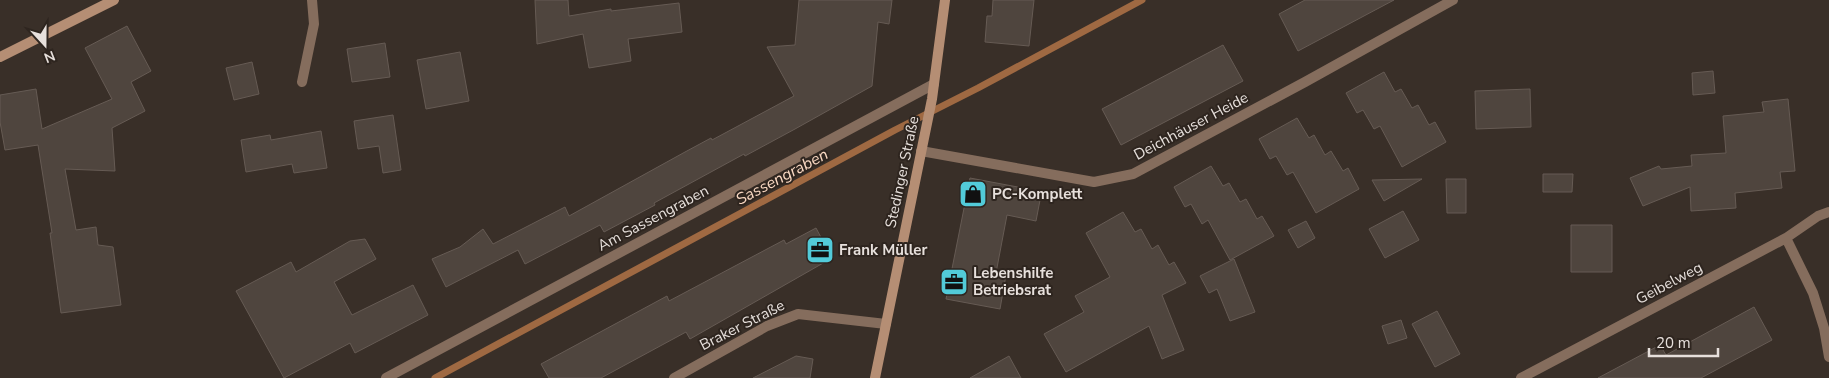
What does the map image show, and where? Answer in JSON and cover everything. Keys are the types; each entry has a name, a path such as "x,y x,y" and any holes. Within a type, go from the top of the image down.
{"main road":[{"path":"0,57 101,3 114,0"},
{"name":"Stedinger Straße","path":"875,378 932,99 945,0"}],"street":[{"path":"302,82 314,24 312,0"},
{"name":"Deichhäuser Heide","path":"921,150 1094,182 1133,174 1305,82 1452,0"},
{"name":"Am Sassengraben","path":"386,378 934,84"},
{"name":"Geibelweg","path":"1521,378 1786,238 1818,216 1829,212"},
{"path":"1786,238 1813,293 1824,328 1829,357"},
{"name":"Braker Straße","path":"674,378 767,326 798,314 886,324"}],"building":[{"path":"535,0 568,0 569,16 611,9 611,11 679,3 682,32 628,39 631,61 589,68 583,34 537,44"},
{"path":"799,0 892,0 889,24 878,22 872,86 745,156 744,154 654,203 655,205 604,232 600,225 525,264 518,250 446,287 432,259 460,247 483,229 493,244 565,207 569,216 711,138 712,140 794,96 767,47 795,45"},
{"path":"993,0 1034,0 1029,46 985,42 987,16 992,16"},
{"path":"1305,0 1394,0 1298,51 1279,14"},
{"path":"127,26 151,71 131,82 145,111 112,128 115,171 65,169 76,230 96,227 98,245 113,247 121,305 61,313 50,233 52,233 38,145 5,150 0,122 0,95 36,89 42,129 112,99 85,48"},
{"path":"385,43 390,77 352,82 347,49"},
{"path":"1223,45 1243,81 1121,145 1102,109"},
{"path":"460,52 469,101 426,109 417,60"},
{"path":"252,62 259,94 234,100 226,68"},
{"path":"1713,71 1715,93 1693,95 1692,73"},
{"path":"1384,72 1395,92 1401,89 1412,108 1418,105 1429,125 1435,122 1446,142 1402,167 1380,126 1374,129 1363,110 1357,113 1346,93"},
{"path":"1530,89 1531,127 1476,129 1475,91"},
{"path":"1788,99 1795,171 1780,172 1782,188 1735,193 1736,208 1691,211 1690,187 1643,206 1630,178 1659,166 1661,169 1692,166 1691,155 1726,153 1723,116 1764,112 1762,102"},
{"path":"393,115 401,170 383,173 379,146 358,149 354,121"},
{"path":"1297,118 1309,138 1314,135 1325,155 1331,151 1343,171 1348,168 1359,189 1316,213 1293,172 1287,175 1276,156 1270,159 1259,139"},
{"path":"321,131 327,168 294,173 292,164 246,172 241,140 270,135 271,140"},
{"path":"1211,166 1223,186 1229,183 1240,202 1246,199 1257,219 1262,216 1274,236 1230,260 1208,220 1202,224 1191,204 1185,207 1174,187"},
{"path":"1543,174 1573,174 1572,192 1543,192"},
{"path":"970,178 1023,188 1023,191 1041,195 1036,221 1007,215 996,273 1006,275 1000,309 946,299"},
{"path":"1422,179 1384,201 1372,180"},
{"path":"1446,179 1466,179 1466,213 1447,213"},
{"path":"1403,211 1419,240 1385,258 1369,229"},
{"path":"1123,212 1135,232 1141,229 1152,249 1158,245 1169,265 1174,262 1186,283 1162,295 1184,350 1162,359 1149,326 1066,372 1044,334 1084,312 1075,296 1110,277 1086,233"},
{"path":"1306,221 1315,238 1298,248 1288,230"},
{"path":"1571,225 1612,225 1612,272 1571,272"},
{"path":"816,228 832,258 690,339 686,332 601,378 549,378 541,364 667,296 669,301 784,240 786,244"},
{"path":"365,239 376,259 334,282 352,315 413,285 428,315 355,353 350,343 284,378 236,291 291,262 296,272 350,241"},
{"path":"1234,259 1255,312 1230,321 1217,289 1209,293 1200,276"},
{"path":"1754,307 1772,340 1701,378 1598,378 1660,345 1666,355"},
{"path":"1437,311 1460,354 1435,367 1412,324"},
{"path":"1401,320 1407,338 1388,344 1382,326"},
{"path":"796,356 813,359 810,378 753,378"},
{"path":"1009,356 1021,378 970,378"}],"waterway":[{"name":"Sassengraben","path":"435,378 895,130 1142,0"}],"place":[{"name":"PC-Komplett","path":"973,194"},
{"name":"Frank Müller","path":"820,250"},
{"name":"Lebenshilfe Betriebsrat","path":"954,282"}]}
